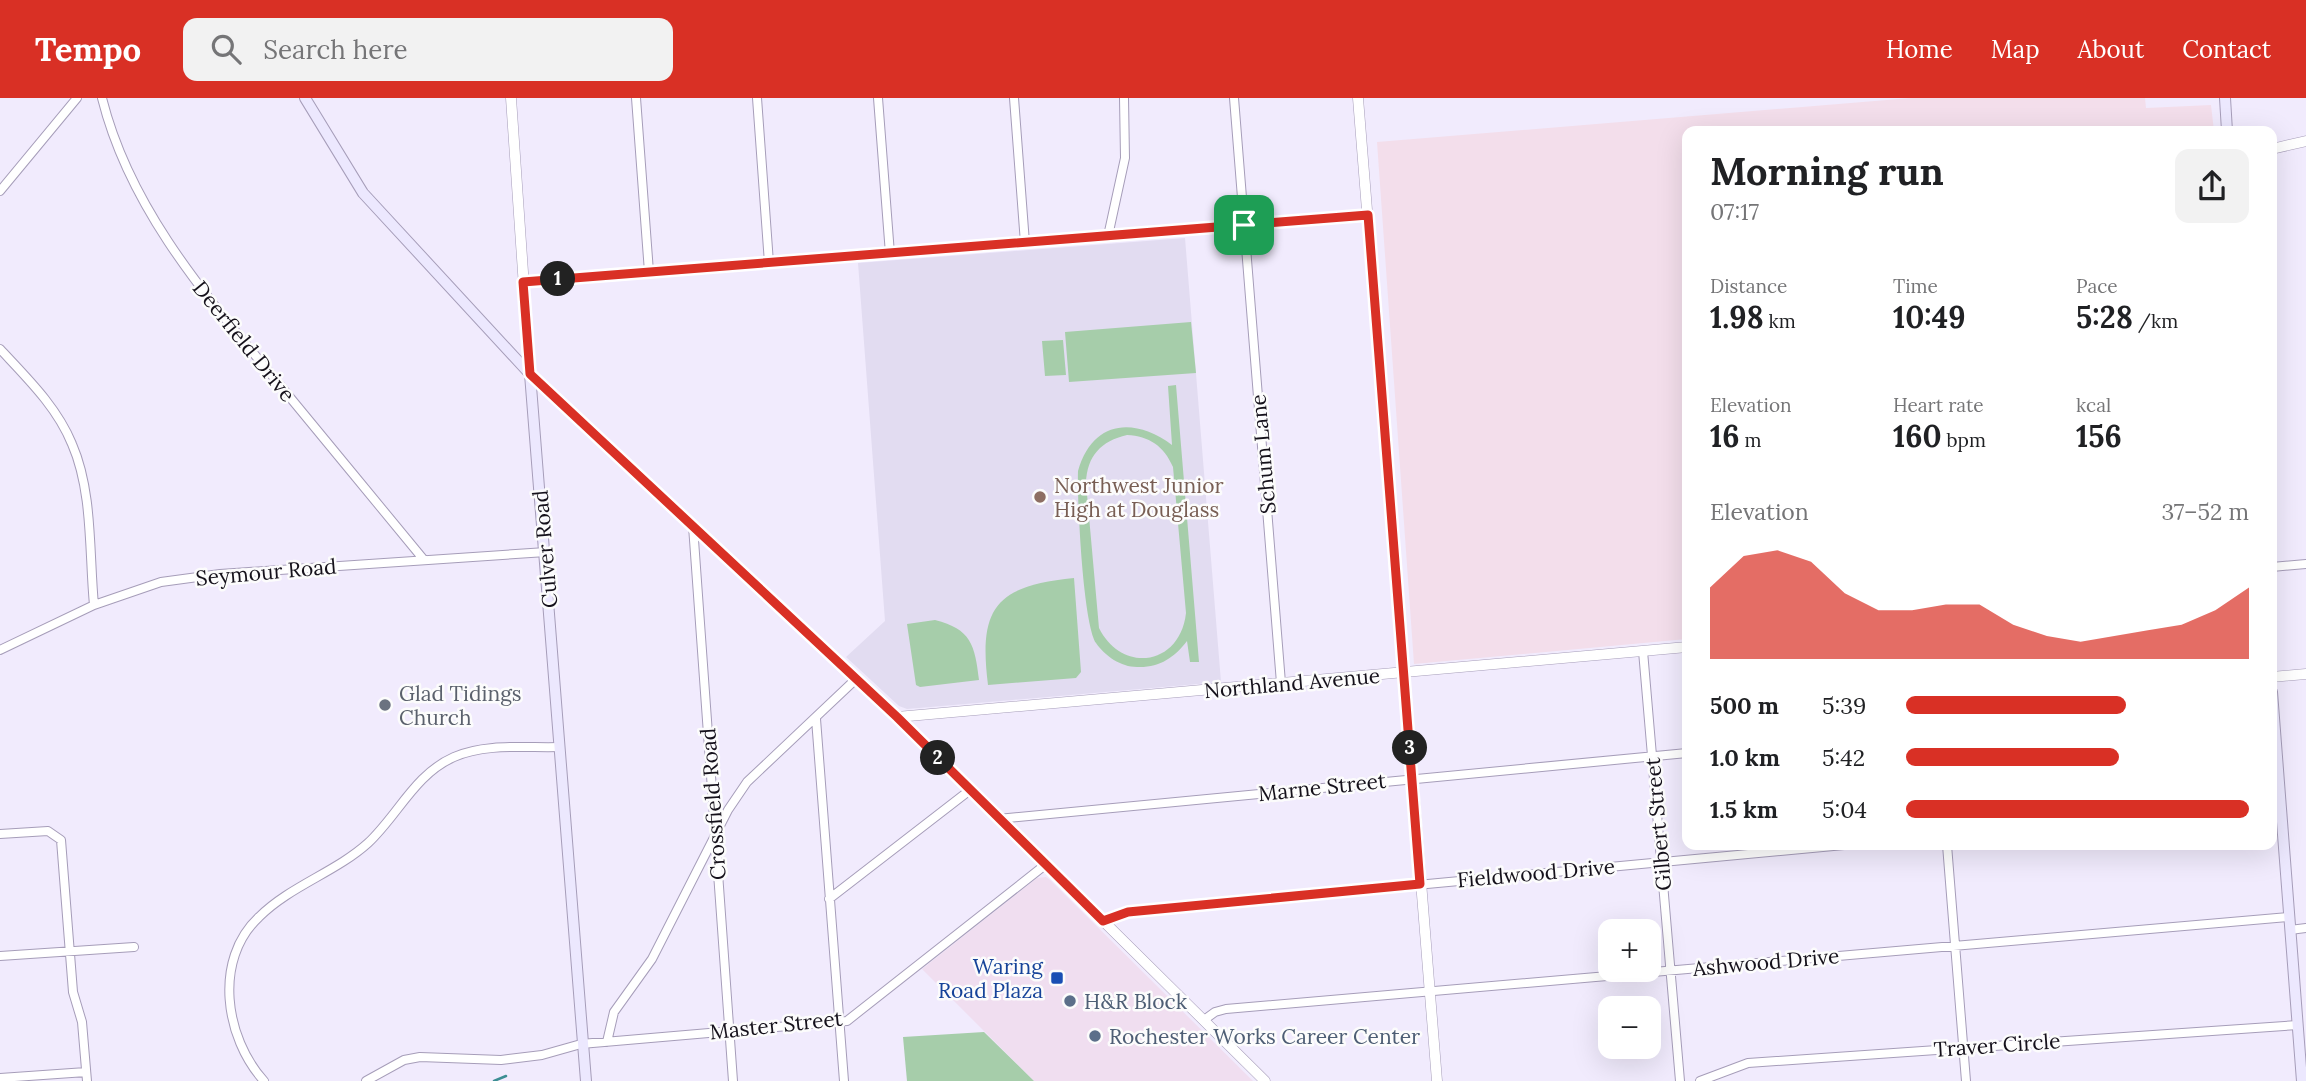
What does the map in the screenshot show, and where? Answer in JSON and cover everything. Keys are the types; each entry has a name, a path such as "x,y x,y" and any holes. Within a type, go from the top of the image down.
{"main road":[{"path":"305,98 363,193 530,374"},
{"path":"2225,98 2227,126"},
{"name":"Culver Road","path":"530,374 586,1081"},
{"path":"2277,815 2289,917 2302,1081"}],"street":[{"path":"0,191 77,98"},
{"name":"Deerfield Drive","path":"102,98 120,152 145,204 184,266 424,559"},
{"path":"511,98 530,374 897,717 1265,1081"},
{"path":"636,98 649,272"},
{"path":"757,98 769,262"},
{"path":"878,98 890,254"},
{"path":"1014,98 1025,243"},
{"path":"1108,236 1125,158 1124,98"},
{"name":"Schum Lane","path":"1234,98 1281,684"},
{"path":"1358,98 1437,1081"},
{"path":"2277,148 2306,141"},
{"path":"523,282 1368,215"},
{"path":"0,349 54,411 77,456 84,485 94,605"},
{"name":"Crossfield Road","path":"692,526 733,1081"},
{"name":"Seymour Road","path":"0,650 94,605 142,587 179,579 546,552"},
{"path":"2277,567 2306,564"},
{"name":"Northland Avenue","path":"897,717 1682,648"},
{"name":"Gilbert Street","path":"1643,651 1680,1081"},
{"path":"2277,677 2306,674"},
{"path":"607,1042 614,1012 652,959 715,836 747,782 856,679"},
{"path":"816,719 844,1081"},
{"path":"264,1081 236,1030 228,994 239,949 258,917 351,858 383,828 422,779 453,757 489,750 559,747"},
{"name":"Marne Street","path":"998,819 1682,753"},
{"path":"830,900 970,790"},
{"path":"0,834 48,831 61,840 73,992 82,1022 87,1077 0,1078"},
{"name":"Fieldwood Drive","path":"1103,921 1128,912 1790,850"},
{"path":"1947,850 1966,1081"},
{"name":"Master Street","path":"366,1081 404,1060 420,1057 501,1060 542,1055 581,1044 848,1020 1045,865"},
{"name":"Ashwood Drive","path":"1204,1020 1215,1012 1226,1009 2289,917"},
{"path":"2290,930 2306,928"},
{"path":"0,956 134,947"},
{"name":"Traver Circle","path":"1700,1081 1748,1063 2298,1025"}],"shaded area":[{"path":"1911,98 2145,98 2146,108 2211,105 2213,126 1682,126 1682,639 1414,664 1377,142"},
{"name":"Northwest Junior High at Douglass","path":"1185,238 1221,682 907,709 899,706 846,657 885,621 858,263"},
{"name":"Waring Road Plaza","path":"1046,877 1253,1081 1034,1081 922,969 1037,878"}],"green space":[{"path":"1191,322 1196,373 1069,382 1065,332"},
{"path":"1063,340 1066,375 1045,376 1042,341"},
{"path":"1176,385 1199,662 1190,662 1187,641 1171,657 1159,664 1131,667 1119,663 1104,652 1091,631 1082,560 1078,471 1094,441 1116,428 1143,430 1172,445 1168,386","holes":["1127,435 1149,440 1160,448 1173,467 1186,613 1181,631 1173,644 1162,653 1149,658 1121,653 1109,643 1099,628 1086,483 1089,465 1097,451 1110,441"]},
{"path":"1074,578 1081,672 1076,678 988,685 986,636 998,605 1010,595 1027,587"},
{"path":"935,620 956,628 969,640 976,657 979,680 920,687 916,685 907,624"},
{"path":"984,1032 1034,1081 907,1081 903,1037"}],"waterway":[{"path":"494,1081 506,1076"}],"place":[{"name":"Northwest Junior High at Douglass","path":"1040,497"},
{"name":"Glad Tidings Church","path":"385,705"},
{"name":"Waring Road Plaza","path":"1057,978"},
{"name":"H&R Block","path":"1070,1001"},
{"name":"Rochester Works Career Center","path":"1095,1036"}],"route":[{"path":"1368,215 1420,884 1128,912 1103,921 897,717 530,374 523,282 1244,225 1368,215"}]}
